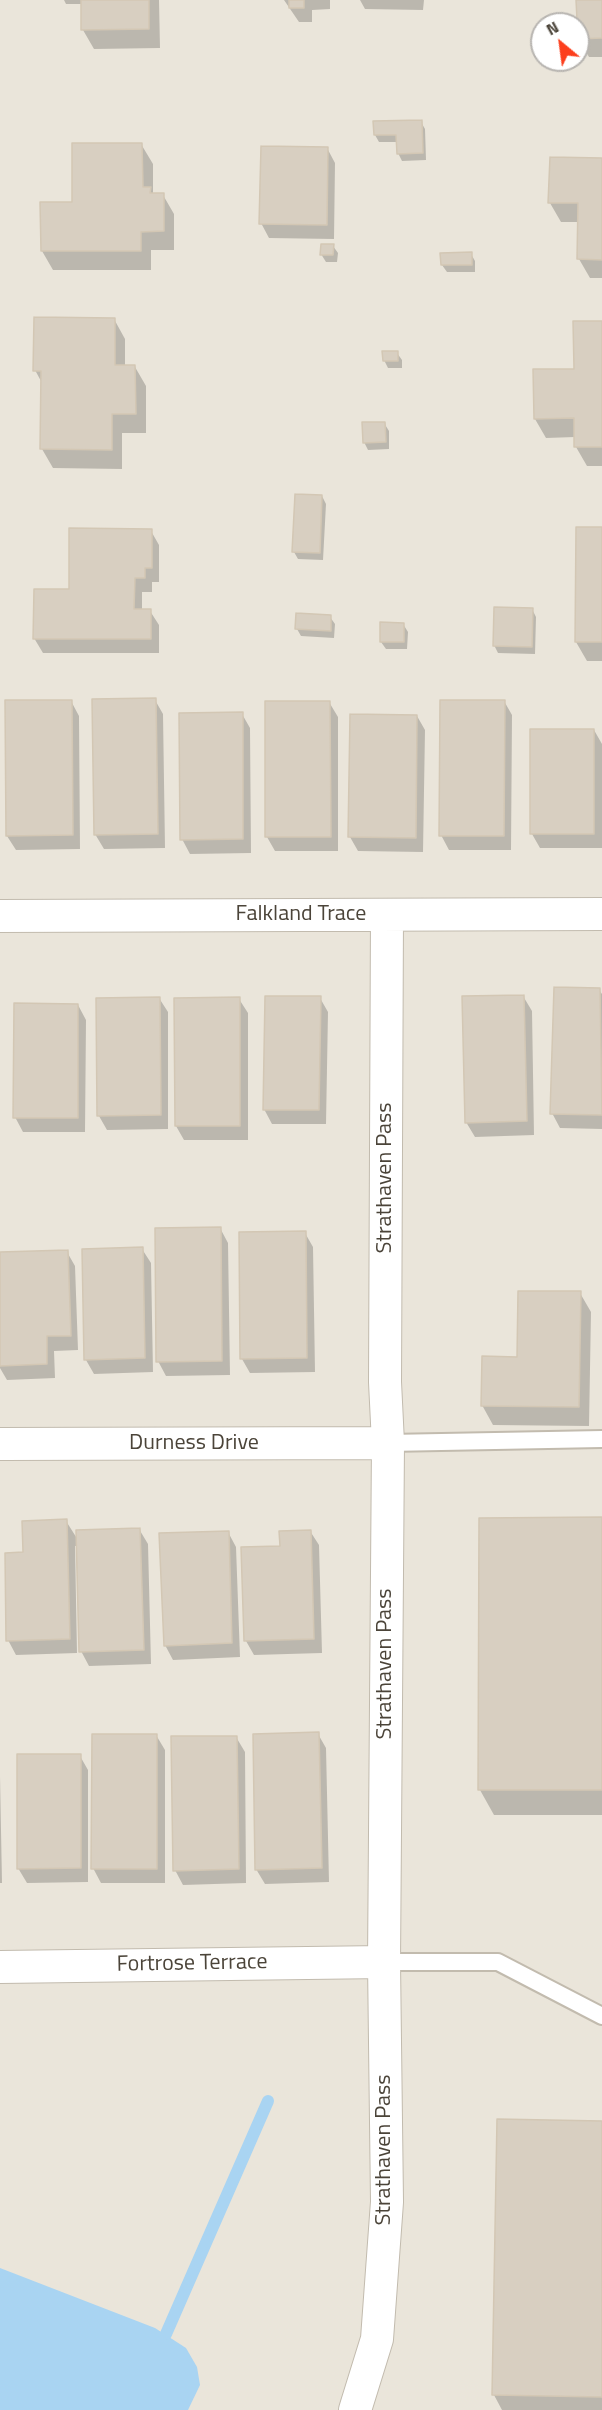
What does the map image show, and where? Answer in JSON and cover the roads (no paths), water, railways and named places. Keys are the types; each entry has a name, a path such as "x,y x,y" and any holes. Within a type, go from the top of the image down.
{"street":[{"name":"Falkland Trace","path":"0,916 602,914"},
{"name":"Strathaven Pass","path":"355,2410 377,2339 387,2202 384,1962 388,1443 385,1382 387,915"},
{"name":"Durness Drive","path":"0,1444 388,1443"},
{"name":"Fortrose Terrace","path":"0,1966 384,1962"}],"lane":[{"path":"388,1443 602,1439"},
{"path":"384,1962 498,1962 602,2016"}],"water":[{"path":"0,2268 155,2328 186,2348 197,2367 200,2385 188,2410 0,2410"}],"waterway":[{"path":"166,2334 268,2101"}]}
